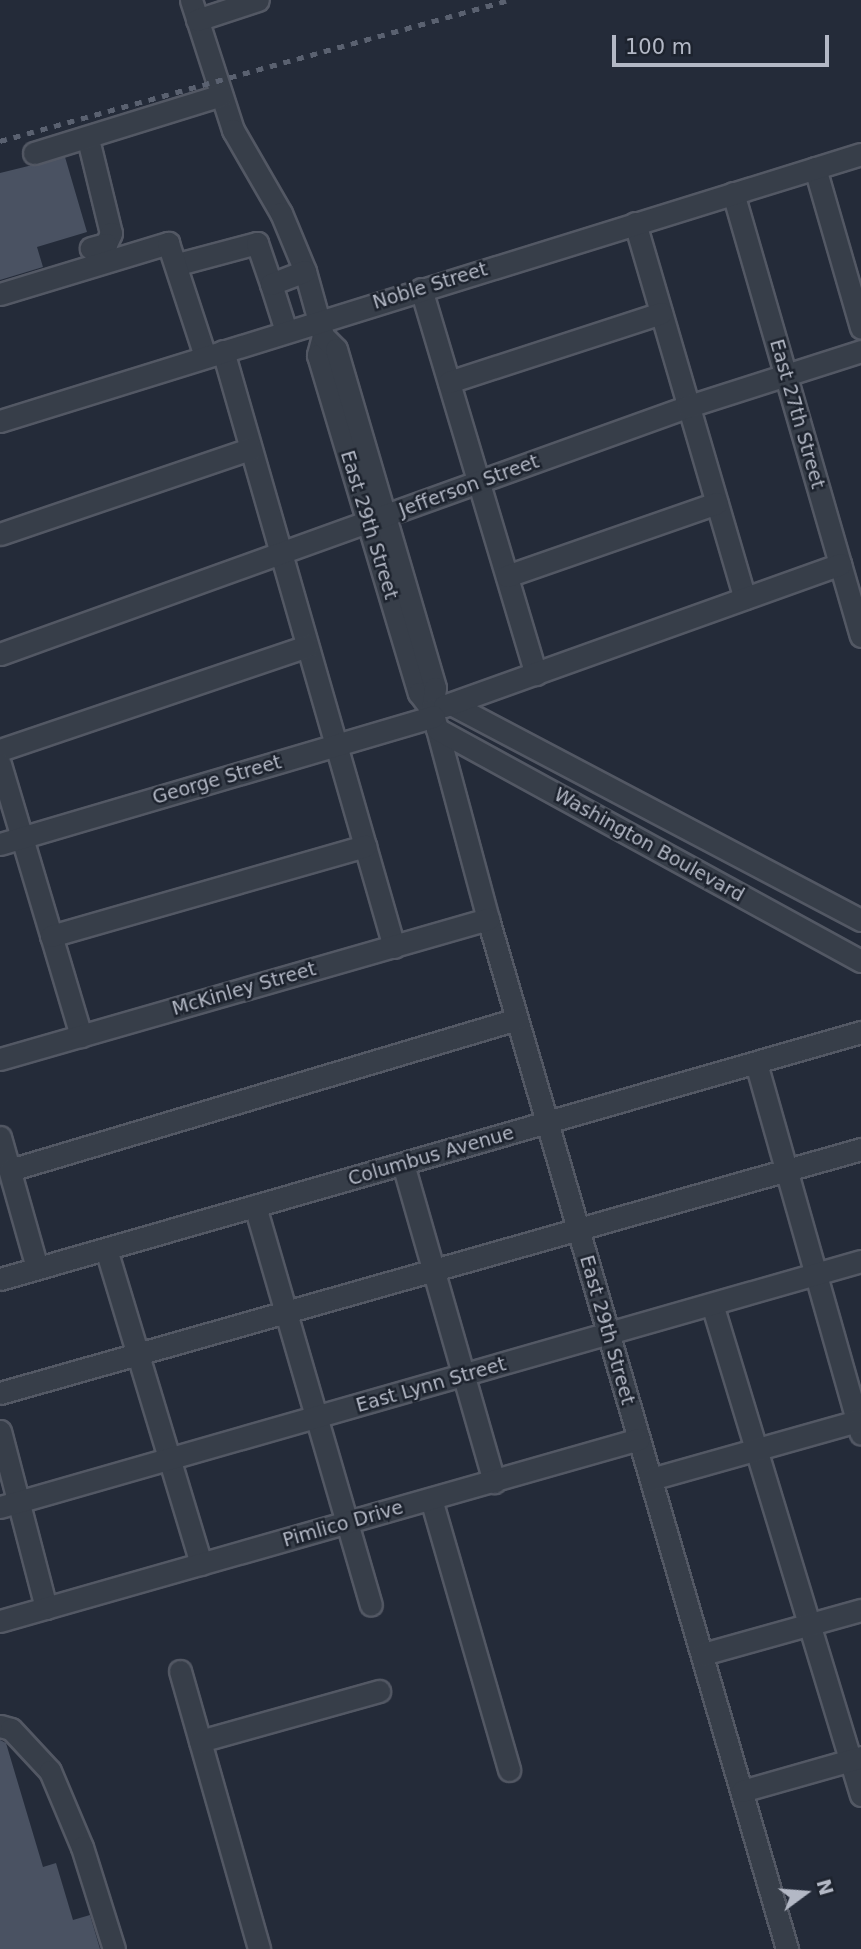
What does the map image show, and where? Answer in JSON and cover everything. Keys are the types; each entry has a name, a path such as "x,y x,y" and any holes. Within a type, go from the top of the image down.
{"street":[{"path":"194,10 258,0"},
{"name":"East 29th Street","path":"194,10 221,95 305,271 321,328 336,349 419,694 439,715 488,919 787,1949"},
{"path":"34,153 88,139 221,95"},
{"path":"88,139 111,233 106,244 91,248"},
{"name":"Noble Street","path":"0,421 286,331 321,328 421,289 861,154"},
{"path":"815,168 861,327"},
{"name":"East 27th Street","path":"733,193 861,636"},
{"path":"635,223 746,598"},
{"path":"0,293 168,243 250,449 394,947"},
{"path":"178,264 257,243 286,331"},
{"path":"271,284 305,271"},
{"path":"421,289 536,674"},
{"path":"449,382 661,313"},
{"name":"Jefferson Street","path":"0,654 479,484 689,406 861,351"},
{"path":"0,534 250,449"},
{"path":"507,576 717,503"},
{"name":"George Street","path":"0,844 439,715 536,674 840,564"},
{"path":"0,750 307,646"},
{"name":"Washington Boulevard","path":"439,715 861,920"},
{"name":"Washington Boulevard","path":"439,715 861,961"},
{"path":"0,764 81,1036"},
{"path":"51,936 365,846"},
{"name":"McKinley Street","path":"0,1059 488,919"},
{"path":"37,1268 4,1154 517,1019"},
{"name":"Columbus Avenue","path":"0,1279 861,1032"},
{"path":"651,1479 756,1449 860,1425 756,1063"},
{"path":"0,1393 861,1149"},
{"path":"403,1164 494,1482"},
{"path":"255,1206 371,1604"},
{"path":"106,1249 201,1564"},
{"name":"East Lynn Street","path":"9,1504 861,1261"},
{"path":"712,1304 809,1625 856,1758 861,1795"},
{"path":"0,1431 9,1504 46,1608"},
{"name":"Pimlico Drive","path":"0,1621 639,1439"},
{"path":"431,1499 509,1770"},
{"path":"703,1654 861,1610"},
{"path":"180,1671 259,1949"},
{"path":"200,1741 379,1691"},
{"path":"0,1726 11,1729 50,1771 82,1847 114,1949"},
{"path":"742,1791 856,1758"}],"building":[{"path":"65,157 87,232 37,247 43,267 0,280 0,173"},
{"path":"0,1740 6,1743 43,1867 56,1863 73,1920 90,1915 100,1949 0,1949"}],"railway":[{"path":"0,141 509,0"}]}
